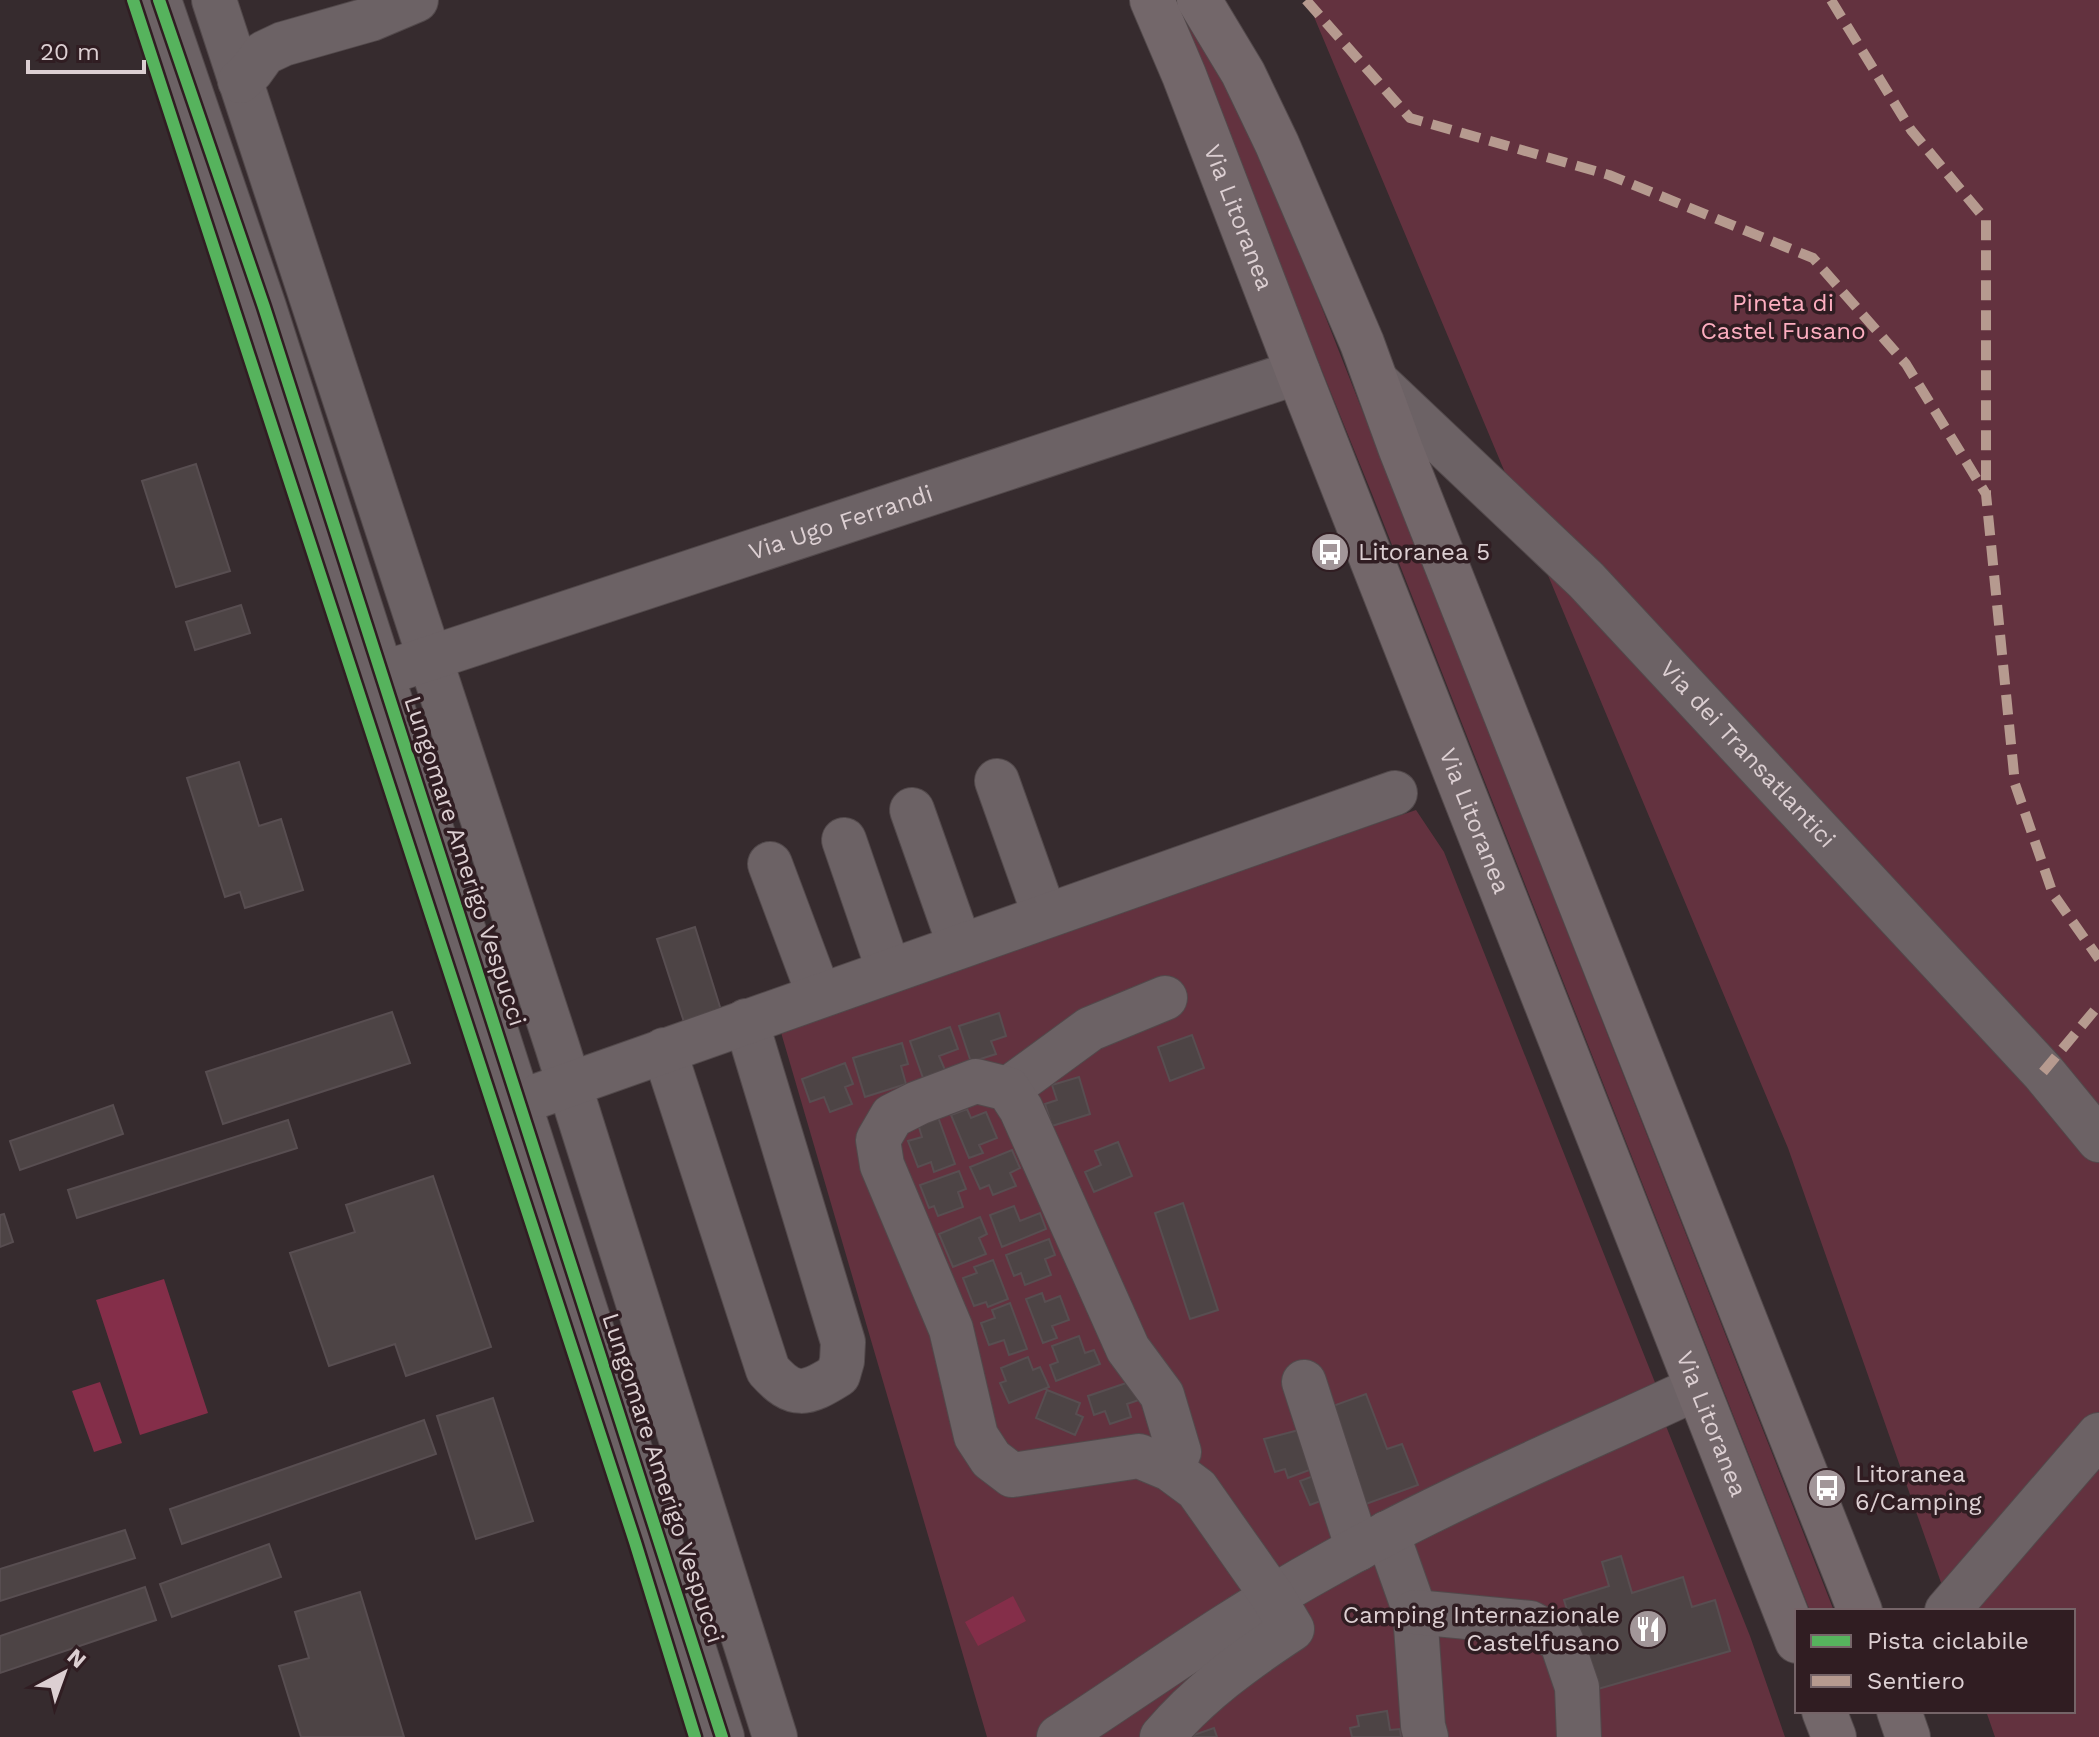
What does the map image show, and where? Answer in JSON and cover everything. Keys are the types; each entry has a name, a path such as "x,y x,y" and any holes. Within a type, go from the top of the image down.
{"main road":[{"name":"Via Litoranea","path":"1152,0 1795,1636"},
{"path":"1199,0 1243,73 1277,144 1378,383 1418,494 1859,1609"},
{"path":"1825,1713 1834,1737"},
{"path":"1900,1713 1908,1737"}],"street":[{"name":"Lungomare Amerigo Vespucci","path":"159,0 264,307 722,1737"},
{"name":"Lungomare Amerigo Vespucci","path":"214,0 568,1084 775,1737"},
{"path":"185,80 251,71 264,53 273,48 371,19 416,0"},
{"name":"Via Ugo Ferrandi","path":"382,674 1298,372"},
{"name":"Via dei Transatlantici","path":"1378,383 1586,580 2043,1072 2099,1140"},
{"path":"997,781 1045,916"},
{"path":"519,1103 1395,793"},
{"path":"912,810 960,946"},
{"path":"844,840 889,971"},
{"path":"770,864 819,995"},
{"path":"1008,1089 1090,1029 1165,998"},
{"path":"664,1050 768,1370 785,1388 801,1392 820,1386 838,1375 843,1342 746,1021"},
{"path":"1162,1737 1238,1665 1292,1629 1197,1489 1170,1469 1139,1456 1012,1475 991,1459 976,1436 951,1329 882,1165 878,1140 892,1116 976,1081 1008,1089 1021,1109 1128,1349 1162,1395 1179,1452 1170,1469"},
{"path":"1304,1382 1373,1541 1415,1612 1426,1737"},
{"path":"1059,1737 1273,1597 1373,1541 1426,1513 1697,1388"},
{"path":"1949,1609 2099,1435"},
{"path":"1415,1612 1530,1623 1561,1640 1577,1687 1572,1735"}],"green space":[{"name":"Pineta di Castel Fusano","path":"1307,0 2099,0 2099,1737 1995,1737 1987,1713 2075,1713 2075,1609 1950,1609 1788,1148"},
{"path":"1190,25 1227,89 1276,191 1833,1609 1809,1609 1372,494 1205,82 1187,29"},
{"path":"1416,810 1444,852 1658,1390 1664,1421 1750,1636 1785,1737 987,1737 780,1029"}],"shaded area":[{"path":"164,1279 208,1413 140,1435 96,1300"},
{"path":"100,1382 122,1443 94,1452 72,1391"},
{"path":"1013,1596 1026,1621 978,1646 965,1622"}],"building":[{"path":"196,464 230,571 176,587 142,481"},
{"path":"241,605 250,633 195,650 186,622"},
{"path":"239,762 259,826 281,819 303,890 245,908 240,892 225,897 187,778"},
{"path":"695,927 721,1010 684,1022 657,939"},
{"path":"392,1012 410,1063 223,1124 206,1072"},
{"path":"999,1013 1006,1036 991,1041 996,1054 971,1062 959,1026"},
{"path":"950,1027 958,1049 939,1056 945,1070 923,1078 910,1041"},
{"path":"1192,1035 1204,1068 1170,1081 1158,1047"},
{"path":"902,1043 908,1064 901,1066 906,1084 865,1097 853,1058"},
{"path":"845,1063 853,1084 845,1087 852,1104 830,1112 824,1097 810,1102 802,1079"},
{"path":"1079,1077 1090,1114 1052,1126 1045,1104 1057,1100 1052,1085"},
{"path":"113,1105 123,1134 20,1170 10,1141"},
{"path":"967,1109 971,1118 986,1112 997,1138 979,1145 983,1153 969,1158 951,1115"},
{"path":"938,1117 955,1164 934,1172 931,1162 918,1167 908,1141 922,1137 918,1124"},
{"path":"288,1120 297,1148 77,1218 68,1190"},
{"path":"1118,1142 1132,1176 1094,1192 1085,1172 1101,1165 1095,1151"},
{"path":"1012,1150 1020,1168 1010,1173 1016,1186 993,1195 989,1185 980,1189 970,1167"},
{"path":"959,1171 966,1189 958,1192 963,1207 938,1216 934,1206 929,1208 920,1185"},
{"path":"433,1176 491,1347 406,1376 395,1344 329,1366 290,1253 355,1232 346,1205"},
{"path":"1183,1203 1218,1310 1190,1319 1155,1213"},
{"path":"1014,1206 1020,1221 1040,1213 1046,1229 1002,1247 990,1215"},
{"path":"4,1214 13,1242 0,1247 0,1215"},
{"path":"980,1217 987,1234 979,1238 986,1254 953,1267 939,1234"},
{"path":"1049,1239 1055,1255 1045,1259 1051,1275 1025,1285 1021,1273 1014,1276 1006,1255"},
{"path":"993,1260 1008,1299 988,1307 986,1302 974,1306 963,1278 977,1273 974,1267"},
{"path":"1042,1293 1045,1302 1060,1296 1069,1320 1052,1326 1057,1338 1043,1343 1026,1299"},
{"path":"1010,1303 1027,1349 1009,1355 1004,1340 989,1345 981,1323 995,1318 992,1310"},
{"path":"1079,1336 1085,1353 1094,1350 1100,1364 1056,1381 1050,1365 1058,1362 1052,1346"},
{"path":"1028,1357 1033,1370 1040,1367 1049,1387 1009,1403 1000,1383 1006,1381 1001,1368"},
{"path":"1135,1380 1142,1399 1127,1404 1131,1417 1110,1424 1105,1411 1094,1415 1088,1396"},
{"path":"1047,1390 1080,1403 1076,1414 1083,1417 1075,1435 1036,1418"},
{"path":"1366,1394 1387,1449 1402,1444 1418,1485 1366,1504 1330,1407"},
{"path":"493,1398 533,1521 476,1539 437,1416"},
{"path":"424,1420 436,1454 182,1544 170,1509"},
{"path":"1299,1430 1315,1468 1288,1478 1285,1469 1275,1472 1264,1439"},
{"path":"1316,1475 1326,1499 1310,1505 1300,1481"},
{"path":"125,1530 135,1558 0,1601 0,1569"},
{"path":"269,1544 281,1577 172,1617 160,1584"},
{"name":"Camping Internazionale Castelfusano","path":"1621,1556 1632,1593 1683,1577 1692,1607 1715,1600 1730,1651 1591,1691 1564,1600 1609,1586 1602,1562"},
{"path":"145,1587 156,1620 0,1673 0,1636"},
{"path":"360,1592 404,1737 301,1737 279,1666 309,1658 295,1612"},
{"path":"1387,1711 1390,1730 1400,1729 1401,1737 1352,1737 1350,1728 1359,1726 1357,1716"},
{"path":"1214,1728 1217,1737 1188,1737"}],"marked path":[{"path":"1306,0 1410,118 1609,175 1813,258 1906,364 1986,494 2015,784 2053,894 2099,959"},
{"path":"1831,0 1911,130 1986,220 1986,494"},
{"path":"2043,1072 2099,1005"}],"cycle path":[{"path":"133,0 635,1542 695,1737"},
{"path":"159,0 264,307 722,1737"}],"place":[{"name":"Litoranea 5","path":"1330,552"},
{"name":"Litoranea 6/Camping","path":"1827,1488"},
{"name":"Camping Internazionale Castelfusano","path":"1648,1629"}]}
